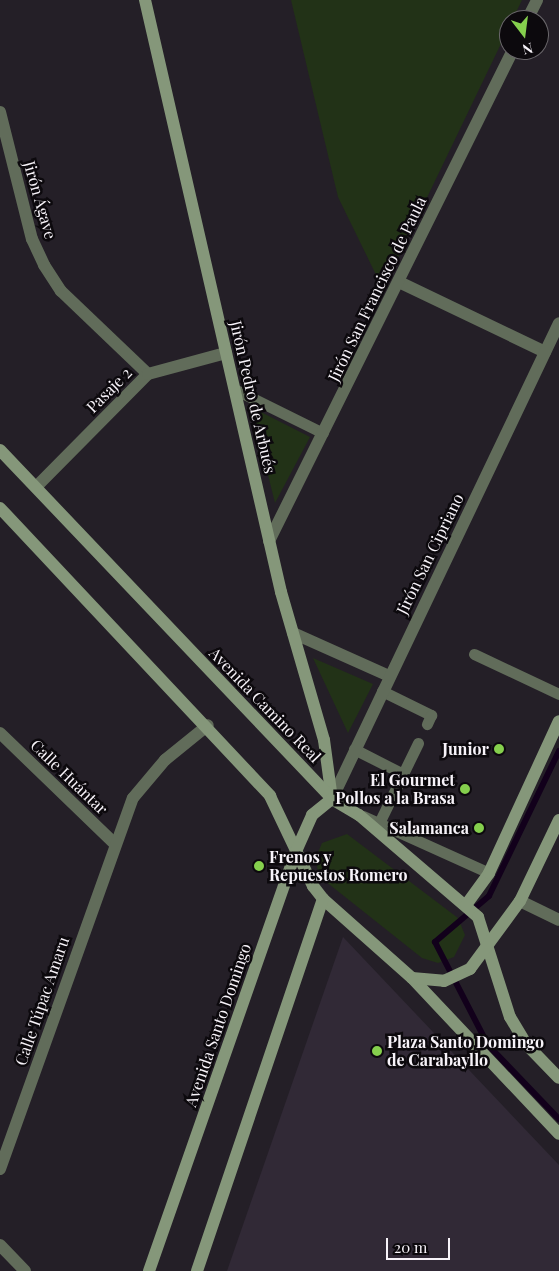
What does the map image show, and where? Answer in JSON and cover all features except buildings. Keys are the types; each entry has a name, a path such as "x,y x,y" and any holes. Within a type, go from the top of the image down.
{"main road":[{"name":"Jirón Pedro de Arbués","path":"145,0 269,541 324,740 332,799"},
{"name":"Avenida Camino Real","path":"0,450 332,799 359,815 478,917 489,944 496,985 510,1017 526,1044 559,1078"},
{"path":"0,508 208,725 270,796 323,899 412,978 559,1134"},
{"path":"466,905 489,873 559,721"},
{"name":"Avenida Santo Domingo","path":"150,1271 297,849 312,815 332,799"},
{"path":"412,978 453,979 470,969 520,900 559,820"},
{"path":"197,1271 323,899"}],"street":[{"name":"Jirón San Francisco de Paula","path":"269,541 508,60"},
{"name":"Jirón Ágave","path":"0,112 32,239 44,265 61,291 148,374"},
{"path":"399,282 545,352"},
{"name":"Jirón San Cipriano","path":"332,799 354,749 559,323"},
{"name":"Pasaje 2","path":"36,487 148,374 226,353"},
{"path":"293,633 389,676"},
{"name":"Calle Túpac Amaru","path":"0,1169 133,798 165,760 208,725"},
{"name":"Calle Huántar","path":"0,732 115,844"},
{"path":"520,900 559,920"},
{"path":"0,1245 24,1271"}],"lane":[{"path":"234,390 324,433"},
{"path":"474,654 559,694"},
{"path":"382,691 431,715 427,724"},
{"path":"379,823 418,743"},
{"path":"354,749 403,774"},
{"path":"359,815 489,873"}],"shaded area":[{"name":"Plaza Santo Domingo de Carabayllo","path":"343,937 559,1165 559,1271 227,1271"}],"green space":[{"path":"291,0 522,0 517,10 499,10 499,48 383,289 338,197"},
{"path":"251,407 310,437 275,503"},
{"path":"313,658 373,684 348,733"},
{"path":"347,834 458,918 465,935 454,957 438,963 422,958 320,877 315,860 322,843"}],"waterway":[{"path":"559,751 489,896 435,942 488,1045 559,1119"}],"place":[{"name":"Junior","path":"499,749"},
{"name":"El Gourmet Pollos a la Brasa","path":"465,789"},
{"name":"Salamanca","path":"479,828"},
{"name":"Frenos y Repuestos Romero","path":"259,866"},
{"name":"Plaza Santo Domingo de Carabayllo","path":"377,1051"}]}
